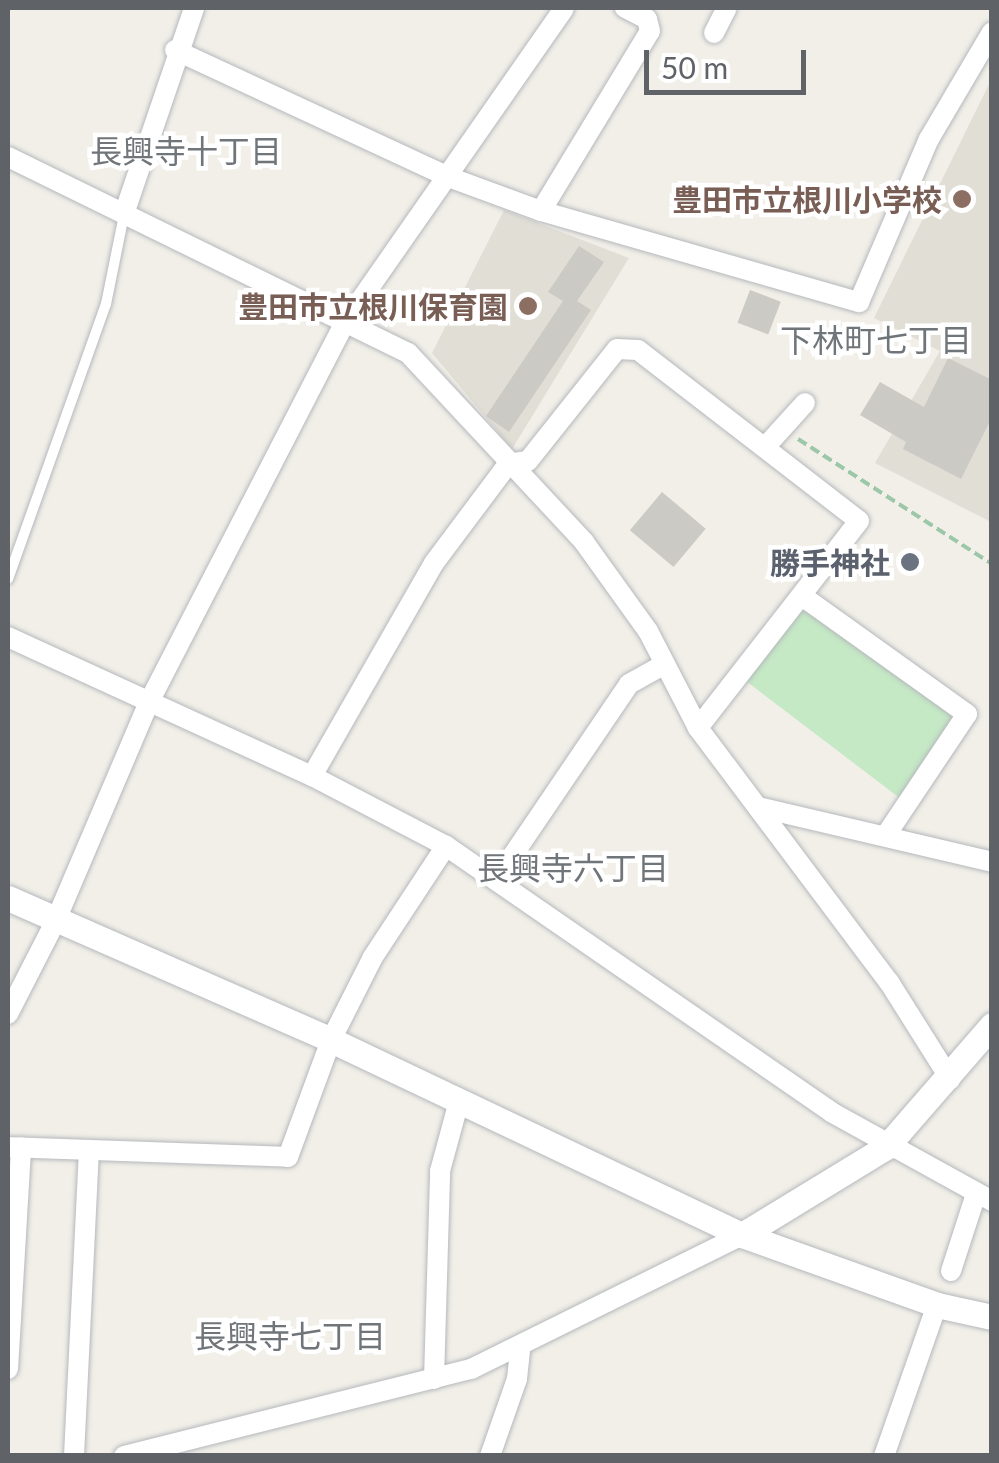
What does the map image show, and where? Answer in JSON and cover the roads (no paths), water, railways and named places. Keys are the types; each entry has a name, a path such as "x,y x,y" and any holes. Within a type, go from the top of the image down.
{"street":[{"path":"124,214 175,50 194,8"},
{"path":"8,1014 56,920 149,702 346,321 564,8"},
{"path":"541,211 650,31 647,19 626,8"},
{"path":"714,33 727,8"},
{"path":"175,50 446,176 541,211 859,302 929,140 992,32"},
{"path":"8,158 408,353 584,542 648,631 662,666 698,728 889,982 950,1079"},
{"path":"312,776 434,563 508,464 528,461 617,348 638,350 859,521 698,728"},
{"path":"766,446 805,403"},
{"path":"802,596 967,714 886,835"},
{"path":"8,637 312,776 446,846 886,1147 984,1198 951,1272"},
{"path":"496,880 630,684 662,666"},
{"path":"758,808 992,862"},
{"path":"8,1369 14,1147 288,1157 331,1040 373,957 446,846"},
{"path":"8,898 331,1040 742,1235 937,1305 992,1317"},
{"path":"124,1456 434,1379 520,1348 742,1235 886,1147 950,1079 992,1026"},
{"path":"434,1379 440,1171 459,1102"},
{"path":"74,1456 89,1151"},
{"path":"884,1456 937,1305"},
{"path":"490,1456 517,1379 520,1348"}],"lane":[{"path":"8,578 106,304 124,214"}],"place":[{"name":"豊田市立根川小学校","path":"962,199"},
{"name":"豊田市立根川保育園","path":"528,306"},
{"name":"勝手神社","path":"910,562"}],"district":[{"name":"長興寺十丁目","path":"186,151"},
{"name":"下林町七丁目","path":"876,340"},
{"name":"長興寺六丁目","path":"573,868"},
{"name":"長興寺七丁目","path":"290,1336"}]}
